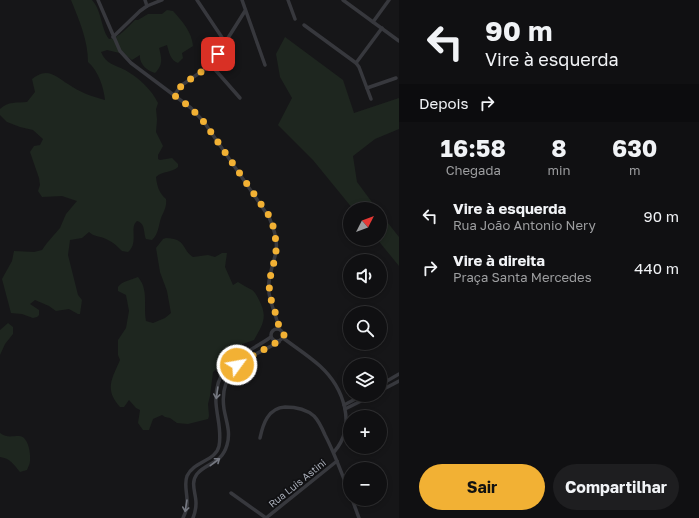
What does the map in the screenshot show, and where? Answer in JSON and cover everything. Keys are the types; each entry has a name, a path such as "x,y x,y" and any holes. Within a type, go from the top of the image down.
{"street":[{"path":"98,0 120,51 131,63 191,108 204,122 270,217 274,229 276,254 270,278 269,293 279,329 283,333 283,338 320,366 328,375 342,398 344,405 346,421 344,434 340,445 334,452"},
{"path":"145,0 147,6"},
{"path":"113,37 147,6 162,0"},
{"path":"197,0 225,42"},
{"path":"242,0 265,65"},
{"path":"288,0 295,19"},
{"path":"343,0 399,41"},
{"path":"373,22 389,0"},
{"path":"174,95 182,85 211,65 245,11"},
{"path":"304,25 360,67 371,99"},
{"path":"356,63 382,28"},
{"path":"211,65 240,98"},
{"path":"367,88 396,78"},
{"path":"271,337 271,332 273,330 279,329"},
{"path":"271,337 274,341 279,342"},
{"path":"183,518 187,508 185,486 191,469 215,454 219,447 220,422 216,403 220,379 232,362 271,337"},
{"path":"193,518 196,509 194,479 202,469 218,460 227,445 228,426 224,408 224,397 230,374 237,365 279,342 283,338"},
{"path":"387,381 399,374"},
{"path":"387,387 399,381"},
{"path":"344,405 350,402"},
{"path":"345,409 359,402"},
{"path":"260,438 267,417 273,411 282,407 305,410 314,416 319,423 334,452 343,477"},
{"name":"Rua Luis Astini","path":"266,518 337,461"},
{"path":"230,493 266,518"},
{"path":"355,506 359,518"}],"shaded area":[{"path":"71,0 92,0 98,9 104,30 109,39 120,34 135,20 138,20 148,14 162,14 167,10 173,11 189,31 193,46 182,53 183,58 178,63 172,58 167,45 159,48 161,62 155,73 144,67 140,55 132,60 124,54 107,50 101,52 108,62 125,70 140,80 155,98 158,103 156,109 156,132 163,146 158,155 158,159 172,158 178,164 178,167 156,177 159,189 166,199 166,204 157,232 152,240 146,239 142,224 137,221 134,227 133,244 128,252 122,251 111,241 93,235 89,232 82,238 70,240 68,255 78,295 82,300 80,314 69,309 56,311 35,300 30,304 39,310 39,315 33,318 22,314 11,313 2,279 12,261 14,251 34,252 42,250 60,228 66,214 77,201 62,196 42,197 38,191 40,185 39,178 30,152 34,146 40,145 43,139 33,130 7,122 0,115 0,109 9,104 27,102 35,92 32,79 44,73 52,74 81,92 105,100 100,80 92,65 88,62 85,38"},
{"path":"285,37 343,80 354,113 399,98 399,129 375,139 353,156 357,182 372,202 347,202 313,160 278,125 292,98 280,77 276,54"},
{"path":"387,222 399,237 399,266 383,246 387,246"},
{"path":"166,238 181,242 189,254 193,257 208,255 215,257 222,253 227,253 225,267 233,285 238,282 254,292 262,306 264,316 262,325 254,340 234,347 229,355 219,363 218,368 213,372 208,404 208,419 188,424 177,423 162,415 153,419 149,430 143,430 138,423 140,410 136,408 129,400 124,407 120,407 112,395 112,378 120,360 118,355 118,340 126,328 129,311 126,295 118,291 118,287 124,282 138,277 145,292 146,321 153,323 165,318 171,313 167,291 160,272 156,248 163,239"},
{"path":"8,323 13,327 13,334 5,344 0,355 0,330"},
{"path":"0,433 7,436 19,436 25,439 30,454 30,462 27,470 20,472 9,460 0,457"}],"route":[{"path":"218,54 211,65 182,85 174,95 191,108 204,122 270,217 274,229 276,254 272,266 269,293 279,329 284,335 281,340 237,365"}]}
